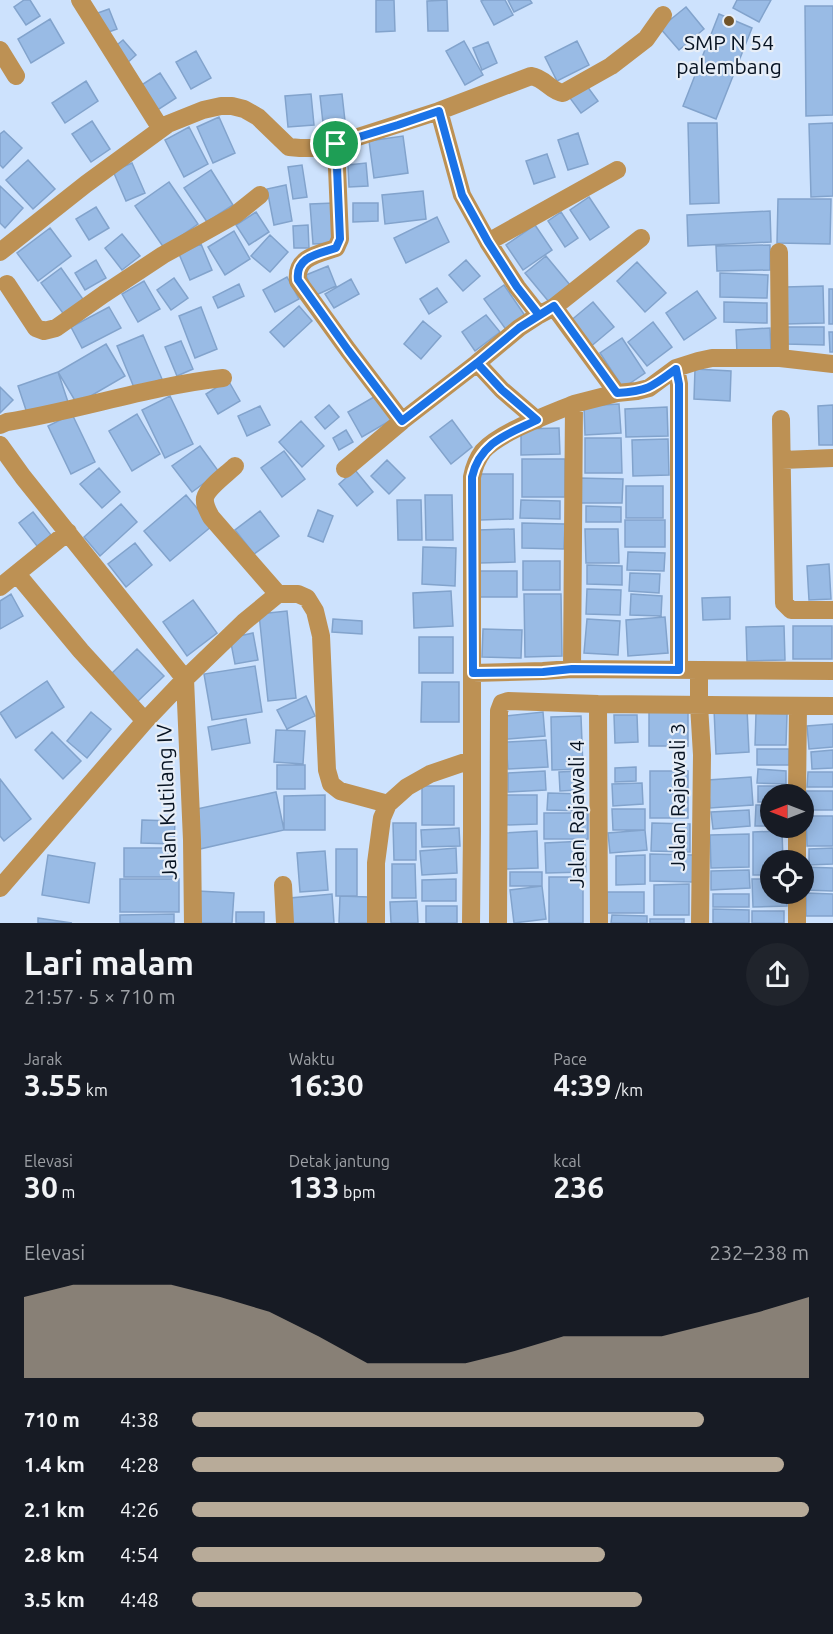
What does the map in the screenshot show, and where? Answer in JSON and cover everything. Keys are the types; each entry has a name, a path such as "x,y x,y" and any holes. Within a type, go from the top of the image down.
{"street":[{"path":"80,0 161,129"},
{"path":"0,252 86,183 168,124 203,110 221,106 244,109 258,117 289,147 318,148 398,125 531,76 542,79 554,91 563,93 611,66 646,39 663,15"},
{"path":"0,50 16,76"},
{"path":"439,111 462,195 488,242 517,287 546,311 617,393"},
{"path":"336,144 340,239 336,248 302,262 298,268 298,280 402,421"},
{"path":"488,242 617,170"},
{"path":"2,282 36,328 44,331 56,328 163,255 235,215 260,195"},
{"path":"345,469 519,328 546,311 641,238"},
{"path":"779,252 780,358"},
{"path":"471,923 472,477 475,464 484,450 500,438 574,404 649,388 676,369 698,361 712,358 780,358 833,364"},
{"path":"477,363 502,390 537,420"},
{"path":"676,369 679,384 679,670"},
{"path":"0,425 154,389 223,378"},
{"path":"572,669 574,404"},
{"path":"781,418 784,603 791,610 833,610"},
{"path":"0,445 23,477 185,679"},
{"path":"782,460 833,458"},
{"path":"236,466 205,497 206,507 211,517 278,594"},
{"path":"0,587 68,532"},
{"path":"17,574 81,651 145,721"},
{"path":"0,888 145,721 244,622 278,594 298,594 307,598 315,611 321,636 327,770 331,784 340,791 388,804"},
{"path":"473,673 543,672 572,669 833,671"},
{"name":"Jalan Rajawali 3","path":"699,670 702,755 700,923"},
{"name":"Jalan Kutilang IV","path":"185,679 193,923"},
{"path":"498,923 499,711 502,703 508,701 833,706"},
{"name":"Jalan Rajawali 4","path":"598,704 599,923"},
{"path":"797,784 798,706"},
{"path":"376,923 376,863 382,818 388,804 407,787 430,774 471,760"},
{"path":"283,885 285,923"},
{"path":"797,904 797,923"}],"building":[{"path":"24,0 30,0 40,16 26,25 14,7"},
{"path":"376,0 394,0 395,31 376,32"},
{"path":"447,0 448,31 428,31 427,1"},
{"path":"505,0 513,15 494,25 481,1"},
{"path":"508,0 530,0 532,3 514,12"},
{"path":"737,0 771,0 759,22 733,8"},
{"path":"805,6 833,6 833,115 806,116"},
{"path":"686,7 704,29 679,50 660,28"},
{"path":"109,9 117,29 103,34 95,14"},
{"path":"719,14 752,28 716,119 683,106"},
{"path":"50,19 64,43 31,63 18,39"},
{"path":"123,40 136,55 126,64 113,48"},
{"path":"464,41 483,75 465,85 446,51"},
{"path":"577,41 589,65 557,81 545,57"},
{"path":"488,42 497,63 482,70 473,48"},
{"path":"196,51 211,78 191,89 176,62"},
{"path":"160,73 176,98 156,111 140,86"},
{"path":"86,81 98,101 65,123 52,103"},
{"path":"584,82 598,101 581,113 567,94"},
{"path":"311,94 314,125 288,127 285,96"},
{"path":"342,94 346,130 324,132 320,96"},
{"path":"219,117 235,153 213,163 197,127"},
{"path":"92,121 110,149 91,162 72,134"},
{"path":"688,123 717,123 719,203 690,204"},
{"path":"833,123 833,196 811,197 809,124"},
{"path":"189,127 208,164 184,177 165,140"},
{"path":"4,131 22,148 3,168 0,165 0,134"},
{"path":"578,133 588,164 568,170 558,140"},
{"path":"403,136 408,173 374,178 369,141"},
{"path":"547,154 555,177 534,184 526,161"},
{"path":"28,160 55,189 33,209 6,180"},
{"path":"132,163 145,193 126,201 113,171"},
{"path":"366,163 368,186 349,187 348,165"},
{"path":"302,165 307,197 293,199 288,167"},
{"path":"211,170 233,205 207,222 184,188"},
{"path":"169,182 198,224 164,248 135,206"},
{"path":"286,185 292,221 274,225 267,189"},
{"path":"0,186 23,208 5,228 0,223"},
{"path":"423,191 426,219 385,224 382,195"},
{"path":"589,197 609,227 590,240 570,210"},
{"path":"778,199 831,199 830,244 777,243"},
{"path":"334,203 337,243 313,244 310,204"},
{"path":"353,203 378,203 378,221 353,222"},
{"path":"96,207 109,228 89,240 76,219"},
{"path":"770,211 771,242 688,246 687,215"},
{"path":"256,212 269,232 249,245 236,225"},
{"path":"561,212 578,238 565,247 548,221"},
{"path":"437,217 449,242 406,263 394,238"},
{"path":"308,225 309,248 294,248 293,226"},
{"path":"535,225 552,250 523,270 506,245"},
{"path":"50,228 71,256 38,281 17,253"},
{"path":"234,231 250,259 225,275 208,247"},
{"path":"122,234 140,256 122,270 105,248"},
{"path":"270,235 288,252 270,272 251,256"},
{"path":"201,244 212,270 190,280 179,254"},
{"path":"770,245 770,270 717,271 716,246"},
{"path":"546,256 570,285 549,302 525,273"},
{"path":"96,260 106,278 85,290 75,273"},
{"path":"466,260 480,276 463,291 449,275"},
{"path":"637,262 666,293 645,312 617,281"},
{"path":"328,266 336,286 314,296 306,275"},
{"path":"61,268 85,302 65,316 41,283"},
{"path":"720,273 768,275 767,298 720,297"},
{"path":"287,277 299,299 275,312 263,290"},
{"path":"174,278 188,298 171,310 157,290"},
{"path":"351,279 359,294 334,308 325,294"},
{"path":"144,281 160,309 138,322 122,294"},
{"path":"239,284 244,296 218,308 213,297"},
{"path":"504,285 526,317 507,331 484,299"},
{"path":"823,286 824,323 786,324 785,287"},
{"path":"437,288 447,302 429,314 420,299"},
{"path":"829,289 833,289 833,324 829,324"},
{"path":"697,291 716,318 684,340 666,313"},
{"path":"593,302 614,327 589,348 569,322"},
{"path":"724,302 767,303 767,323 724,322"},
{"path":"299,306 312,321 284,347 270,332"},
{"path":"109,307 121,328 82,348 71,327"},
{"path":"201,307 217,349 195,358 179,316"},
{"path":"486,315 500,332 475,351 462,332"},
{"path":"423,321 441,336 421,359 404,344"},
{"path":"653,322 672,347 647,366 628,342"},
{"path":"786,327 824,327 824,345 786,344"},
{"path":"770,328 771,353 737,354 736,330"},
{"path":"829,332 833,332 833,352 830,352"},
{"path":"143,335 162,379 135,390 117,346"},
{"path":"622,338 645,373 623,388 600,353"},
{"path":"181,341 193,369 177,376 165,347"},
{"path":"106,344 125,376 77,404 58,372"},
{"path":"695,369 731,371 730,401 694,399"},
{"path":"58,372 68,402 28,416 18,386"},
{"path":"228,380 240,401 218,414 206,394"},
{"path":"0,387 13,400 0,413"},
{"path":"379,394 393,419 362,437 348,412"},
{"path":"170,396 193,444 165,458 142,410"},
{"path":"619,404 621,433 585,435 584,406"},
{"path":"329,405 339,417 325,429 315,417"},
{"path":"833,405 833,445 819,445 818,406"},
{"path":"260,406 270,425 247,436 238,416"},
{"path":"667,407 668,436 626,437 625,409"},
{"path":"72,414 95,462 71,474 48,426"},
{"path":"137,414 160,454 132,471 109,431"},
{"path":"452,420 472,447 451,464 430,437"},
{"path":"301,421 324,446 302,467 279,442"},
{"path":"559,428 560,454 521,455 521,429"},
{"path":"346,430 353,442 339,450 333,438"},
{"path":"585,438 621,438 622,473 585,473"},
{"path":"668,439 669,475 633,476 632,440"},
{"path":"200,446 219,472 192,492 172,466"},
{"path":"284,451 305,479 282,497 261,468"},
{"path":"522,459 565,459 565,497 522,497"},
{"path":"387,460 405,478 389,494 371,476"},
{"path":"99,468 120,492 102,508 80,484"},
{"path":"355,470 373,492 357,506 339,484"},
{"path":"479,474 513,474 513,519 480,520"},
{"path":"579,478 623,479 622,503 579,503"},
{"path":"626,486 663,486 663,518 626,518"},
{"path":"186,495 212,526 170,561 144,531"},
{"path":"425,495 452,495 453,540 426,540"},
{"path":"397,500 421,500 422,540 398,540"},
{"path":"521,500 560,501 560,519 520,518"},
{"path":"121,504 137,522 100,556 84,537"},
{"path":"586,506 621,507 621,522 586,522"},
{"path":"318,510 333,516 323,542 308,536"},
{"path":"260,511 279,536 254,554 235,530"},
{"path":"33,512 51,535 37,546 19,523"},
{"path":"625,520 665,520 665,547 625,547"},
{"path":"522,523 565,524 564,549 522,548"},
{"path":"514,529 515,562 479,563 478,530"},
{"path":"585,529 618,529 619,563 586,563"},
{"path":"135,543 152,565 126,587 108,564"},
{"path":"423,547 456,548 455,586 422,584"},
{"path":"628,552 665,553 664,571 627,570"},
{"path":"523,561 560,561 560,590 523,590"},
{"path":"829,564 831,599 809,600 807,566"},
{"path":"587,565 622,566 622,585 587,584"},
{"path":"480,571 517,571 517,597 480,597"},
{"path":"630,573 660,574 659,593 629,591"},
{"path":"587,589 621,590 620,615 586,614"},
{"path":"451,591 453,626 414,628 413,593"},
{"path":"11,594 23,616 0,629 0,601"},
{"path":"524,594 561,594 562,656 525,657"},
{"path":"631,594 662,596 661,616 630,615"},
{"path":"730,597 730,619 703,620 702,598"},
{"path":"193,600 217,633 187,656 163,622"},
{"path":"287,611 296,698 268,701 259,614"},
{"path":"665,617 668,653 628,656 626,620"},
{"path":"333,619 362,621 362,634 332,632"},
{"path":"587,619 620,621 618,655 584,653"},
{"path":"784,626 785,660 747,661 746,627"},
{"path":"793,626 832,626 832,659 793,659"},
{"path":"483,629 522,630 521,658 482,657"},
{"path":"253,633 258,660 235,664 230,638"},
{"path":"419,637 453,637 453,673 419,673"},
{"path":"137,649 164,676 137,702 111,674"},
{"path":"255,666 262,712 212,720 204,674"},
{"path":"47,681 64,707 16,738 0,713"},
{"path":"422,682 459,682 459,722 421,722"},
{"path":"306,696 315,716 287,729 277,710"},
{"path":"747,708 749,752 716,754 714,709"},
{"path":"649,710 688,710 688,746 649,746"},
{"path":"91,712 111,729 87,758 67,741"},
{"path":"543,712 545,736 507,739 505,716"},
{"path":"756,713 787,714 786,745 755,745"},
{"path":"614,715 637,715 638,742 615,743"},
{"path":"581,716 583,769 552,770 551,717"},
{"path":"246,719 250,743 212,750 208,727"},
{"path":"833,724 833,747 809,749 807,726"},
{"path":"276,730 305,731 303,764 274,762"},
{"path":"52,732 81,761 63,779 35,750"},
{"path":"546,740 548,767 508,769 506,742"},
{"path":"757,749 789,749 789,765 757,765"},
{"path":"833,750 833,768 812,769 811,752"},
{"path":"277,765 305,765 305,789 277,789"},
{"path":"636,767 636,781 615,782 615,768"},
{"path":"758,769 786,771 786,784 757,783"},
{"path":"545,771 546,790 508,792 508,773"},
{"path":"579,771 579,790 560,791 559,772"},
{"path":"650,771 688,771 688,818 650,818"},
{"path":"808,772 833,772 833,787 814,787 814,784 807,784"},
{"path":"751,777 753,805 710,808 708,780"},
{"path":"0,779 31,819 4,841 0,836"},
{"path":"642,783 643,804 613,806 612,784"},
{"path":"422,786 454,786 454,825 422,825"},
{"path":"758,786 760,786 760,802 758,802"},
{"path":"814,791 833,791 833,810 814,810"},
{"path":"276,792 284,830 200,849 192,810"},
{"path":"548,793 584,794 584,811 547,810"},
{"path":"325,795 325,830 284,830 284,796"},
{"path":"505,795 537,795 537,824 505,825"},
{"path":"756,805 760,805 760,826 755,826"},
{"path":"612,809 645,809 645,830 613,830"},
{"path":"749,810 750,826 713,829 711,812"},
{"path":"544,813 588,813 588,839 544,839"},
{"path":"814,816 833,816 833,846 807,846 807,838 814,838"},
{"path":"142,820 175,821 174,844 141,843"},
{"path":"393,823 416,823 416,860 394,860"},
{"path":"652,823 690,824 690,852 651,851"},
{"path":"459,828 460,846 422,847 421,830"},
{"path":"645,830 647,850 610,853 608,833"},
{"path":"537,831 538,868 506,869 504,833"},
{"path":"753,832 760,832 760,838 782,838 783,850 760,850 760,875 753,875"},
{"path":"749,834 749,867 711,868 710,835"},
{"path":"585,841 586,872 546,873 545,843"},
{"path":"124,848 174,848 174,877 124,877"},
{"path":"456,848 457,873 422,875 420,851"},
{"path":"833,848 833,864 814,865 814,850 809,849"},
{"path":"336,849 357,849 357,896 336,896"},
{"path":"325,851 328,890 300,892 297,853"},
{"path":"650,854 693,855 693,882 650,881"},
{"path":"48,855 95,863 89,903 42,895"},
{"path":"645,855 645,884 616,885 616,856"},
{"path":"392,864 415,864 416,898 392,898"},
{"path":"814,867 833,868 833,891 814,890"},
{"path":"749,870 750,888 711,890 711,871"},
{"path":"510,872 542,872 542,886 510,886"},
{"path":"549,877 583,877 583,923 549,923"},
{"path":"120,879 179,879 179,912 120,912"},
{"path":"456,879 456,901 422,901 422,880"},
{"path":"752,879 760,879 760,904 787,904 787,906 753,907"},
{"path":"689,884 689,915 654,915 654,885"},
{"path":"542,886 546,919 514,923 510,890"},
{"path":"198,891 234,893 232,923 196,923"},
{"path":"607,892 644,892 644,913 607,913"},
{"path":"814,893 833,894 833,916 806,916 806,904 814,904"},
{"path":"332,894 334,923 292,923 290,898"},
{"path":"713,894 749,894 749,907 713,907"},
{"path":"340,896 369,897 368,923 339,923"},
{"path":"417,901 418,923 391,923 390,902"},
{"path":"426,906 457,906 457,923 426,923"},
{"path":"713,909 749,910 749,923 713,923"},
{"path":"752,911 784,911 784,923 752,923"},
{"path":"236,912 264,912 264,923 236,923"},
{"path":"174,914 174,923 120,923 120,915"},
{"path":"612,915 647,916 647,923 611,923"},
{"path":"38,918 72,923 38,923"},
{"path":"650,919 684,919 684,923 650,923"}],"place":[{"name":"SMP N 54 palembang","path":"729,21"}],"route":[{"path":"336,144 339,244 336,248 302,262 298,268 298,280 402,421 519,328 554,306 617,393 649,388 676,369 679,384 679,670 572,669 543,672 473,673 472,477 475,464 484,450 500,438 537,420 502,390 477,363 519,328 539,315 517,287 488,242 462,195 439,111 336,144"}]}
